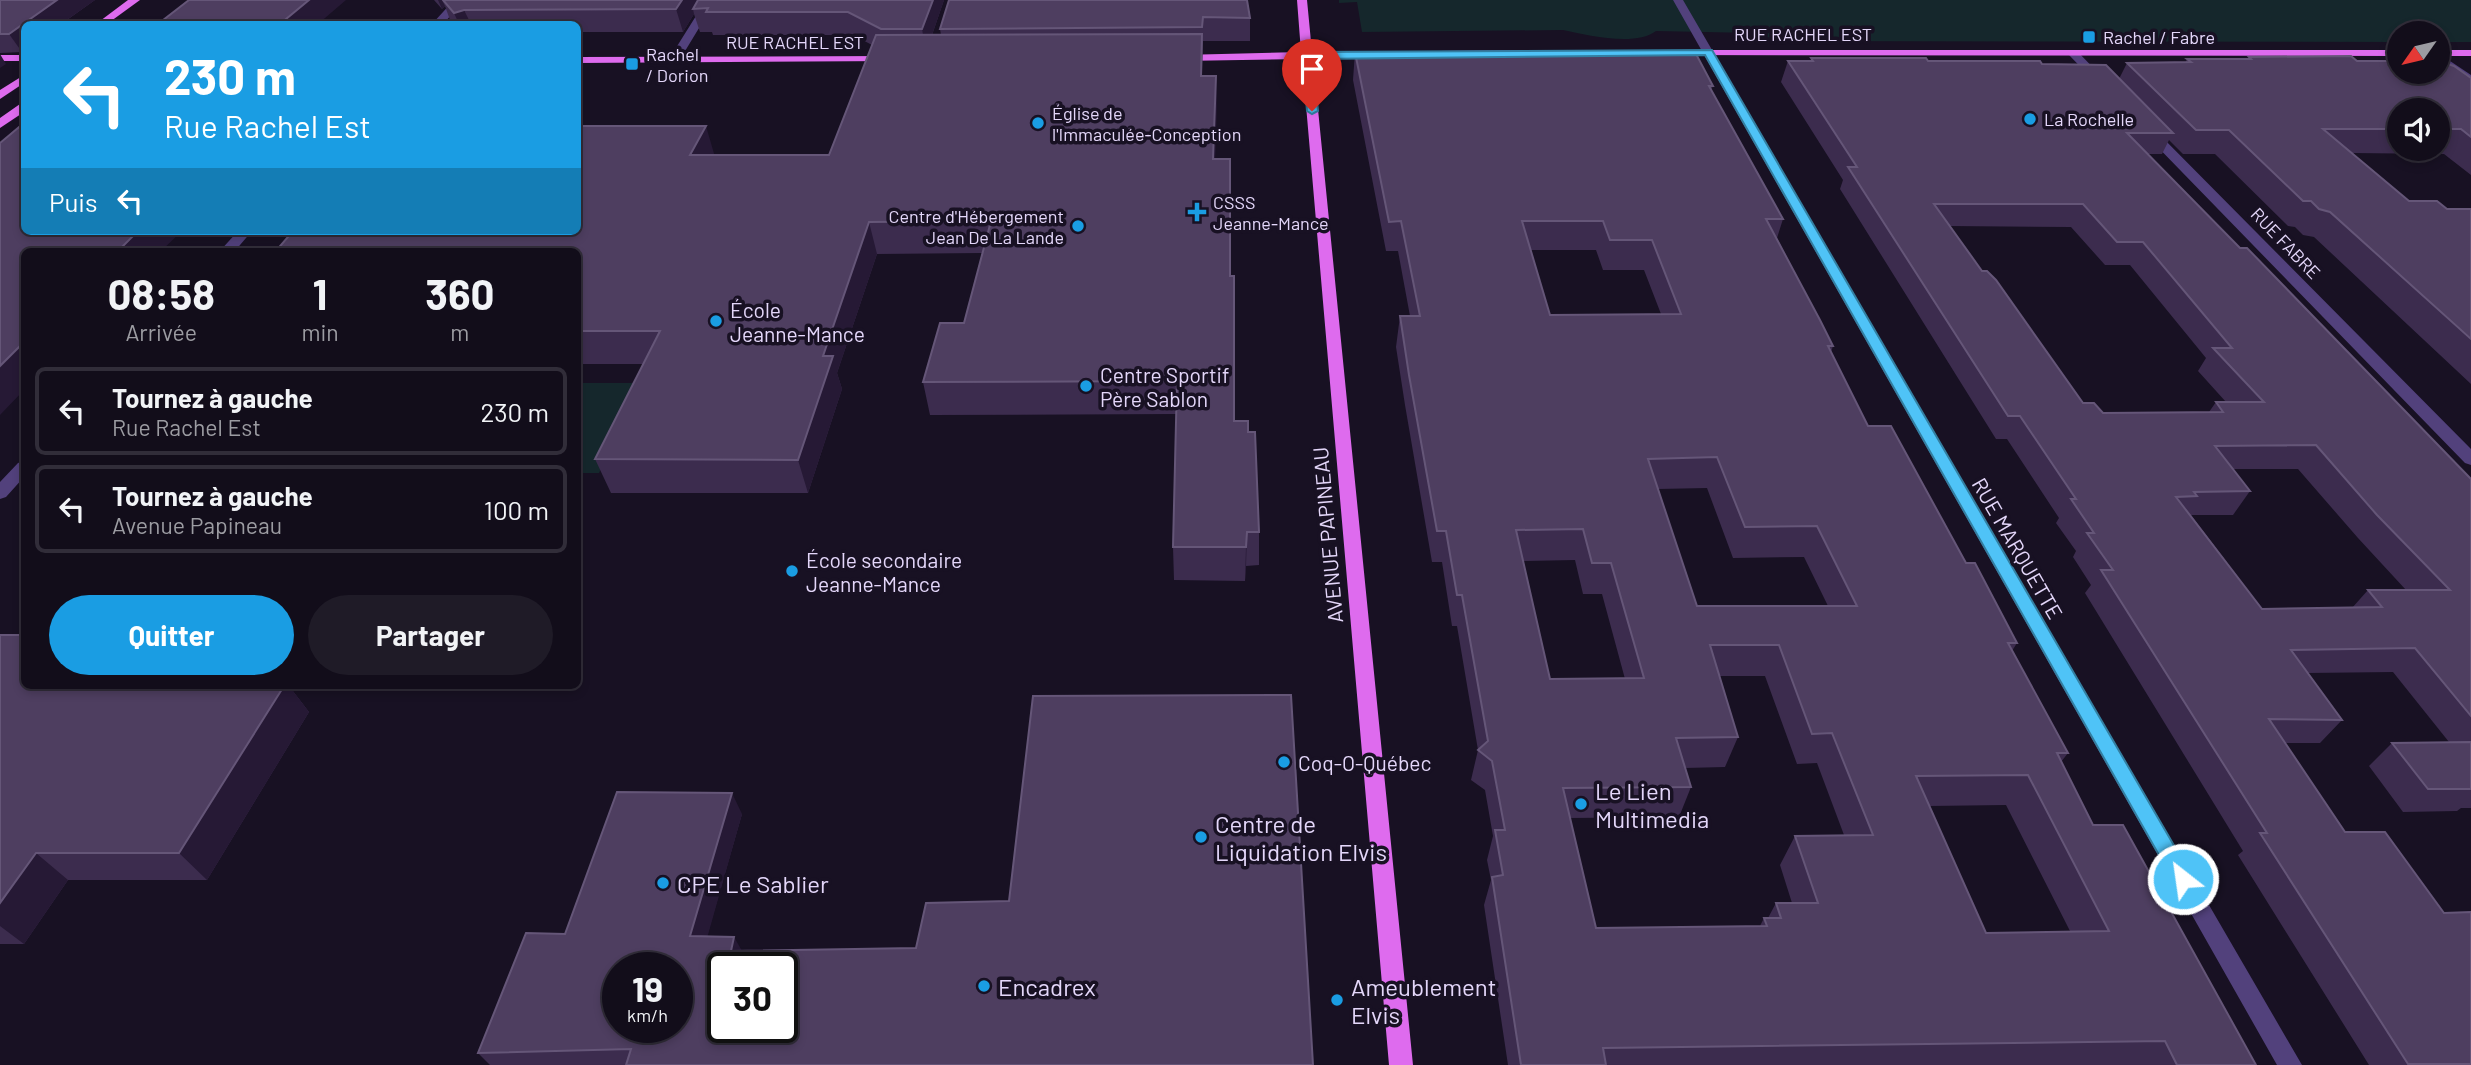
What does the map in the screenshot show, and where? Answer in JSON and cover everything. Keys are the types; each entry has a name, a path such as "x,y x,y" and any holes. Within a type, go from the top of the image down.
{"main road":[{"path":"105,21 135,0"},
{"name":"AVENUE PAPINEAU","path":"1302,0 1401,1065"},
{"path":"1418,54 1651,53"},
{"name":"RUE RACHEL EST","path":"1664,53 2387,53"},
{"path":"2450,54 2471,53"},
{"path":"1164,58 1391,54"},
{"path":"0,58 21,58"},
{"name":"RUE RACHEL EST","path":"581,60 908,59"},
{"path":"0,95 21,80"},
{"path":"0,124 21,109"}],"street":[{"path":"440,21 460,0"},
{"path":"675,59 711,0"},
{"name":"RUE MARQUETTE","path":"1678,0 2290,1065"},
{"path":"2073,53 2112,93"},
{"path":"2450,64 2471,80"},
{"name":"RUE FABRE","path":"2140,122 2471,459"},
{"path":"230,248 241,235"},
{"path":"0,494 21,470"}],"green space":[{"path":"1339,0 2471,0 2471,42 2450,42 2450,21 2387,21 2387,42 1750,41 1753,33 1656,31 1647,36 1624,39 1563,30 1362,32 1357,2 1339,3"},
{"path":"581,383 641,383 599,473 581,473"}],"building":[{"path":"0,0 57,0 27,21 21,21 21,26 9,34 0,34"},
{"path":"189,0 309,0 284,21 162,21"},
{"path":"443,0 682,0 676,9 464,10 454,13"},
{"path":"698,0 933,0 922,29 881,29 848,12 706,12 708,8 693,9"},
{"path":"949,0 1247,0 1250,18 1203,17 1202,27 940,29"},
{"path":"1202,34 1201,76 1216,76 1213,159 1230,159 1230,276 1234,276 1234,421 1248,421 1248,432 1255,432 1259,532 1247,532 1246,547 1173,547 1177,381 923,382 940,323 964,323 991,221 869,222 823,356 833,356 798,460 595,459 660,331 581,331 581,248 278,248 290,235 581,235 581,126 706,126 690,155 829,155 876,35"},
{"path":"1355,52 1527,55 1695,52 1713,86 1709,86 1783,219 1766,219 1833,346 1828,346 1868,426 1891,426 1966,563 1975,563 2017,643 2008,643 2068,753 2057,753 2093,825 2123,825 2256,1065 2177,1065 2165,1041 1603,1048 1606,1065 1521,1065 1492,877 1503,875 1495,830 1505,830 1492,761 1478,750 1488,741 1462,595 1457,595 1446,531 1437,531 1409,375 1400,316 1420,316 1401,221 1389,222","holes":["1522,221 1603,221 1610,240 1652,240 1681,314 1550,315","1717,457 1745,527 1817,526 1857,606 1697,606 1648,459","1583,529 1592,563 1611,563 1644,678 1550,679 1516,530","1710,645 1779,645 1812,734 1832,733 1873,835 1795,836 1818,903 1776,903 1781,918 1764,918 1767,926 1596,928 1563,788 1691,787 1676,738 1738,737","2028,775 2109,931 1986,933 1916,776"]},
{"path":"2351,56 2357,61 2387,61 2387,84 2450,84 2450,65 2471,78 2471,137 2461,129 2450,129 2450,98 2387,98 2387,129 2323,129 2409,201 2437,201 2447,209 2471,209 2471,339 2330,212 2319,209 2311,201 2303,201 2229,130 2196,130 2127,63 2251,59 2249,57"},
{"path":"1811,58 1926,58 1928,61 2040,61 2042,64 2106,65 2173,133 2127,133 2240,248 2247,248 2471,479 2471,716 2415,648 2291,650 2342,720 2269,719 2345,832 2385,832 2444,913 2471,912 2471,1064 2408,1064 2260,833 2267,833 2101,570 2113,570 2087,533 2094,533 2071,499 2076,499 2020,416 2008,416 1848,167 1857,167 1788,61 1813,61","holes":["1934,204 2083,204 2117,242 2143,242 2232,348 2213,348 2264,402 2216,402 2223,412 2103,413 2094,403 2083,403 1996,280 1987,271 1982,271","2316,445 2377,515 2450,590 2368,590 2382,607 2262,609 2176,497 2197,496 2194,492 2250,491 2215,446"]},
{"path":"21,126 21,235 134,235 121,248 21,248 21,345 0,366 0,143"},
{"path":"0,635 21,635 21,689 282,689 179,853 36,853 0,903"},
{"path":"1291,695 1313,1065 626,1065 631,1049 478,1053 526,933 565,934 617,792 732,793 690,936 734,937 731,951 916,948 926,903 1009,901 1033,696"},
{"path":"2471,742 2471,789 2428,789 2392,743"}],"place":[{"name":"Rachel / Fabre","path":"2089,37"},
{"name":"Rachel / Dorion","path":"632,64"},
{"name":"La Rochelle","path":"2030,119"},
{"name":"Église de l'Immaculée-Conception","path":"1038,123"},
{"name":"CSSS Jeanne-Mance","path":"1197,212"},
{"name":"Centre d'Hébergement Jean De La Lande","path":"1078,226"},
{"name":"École Jeanne-Mance","path":"716,321"},
{"name":"Centre Sportif Père Sablon","path":"1086,386"},
{"name":"École secondaire Jeanne-Mance","path":"792,571"},
{"name":"Coq-O-Québec","path":"1284,762"},
{"name":"Le Lien Multimedia","path":"1581,804"},
{"name":"Centre de Liquidation Elvis","path":"1201,837"},
{"name":"CPE Le Sablier","path":"663,883"},
{"name":"Encadrex","path":"984,986"},
{"name":"Ameublement Elvis","path":"1337,1000"}],"route":[{"path":"1312,111 1307,55 1709,52 2183,879"}]}
